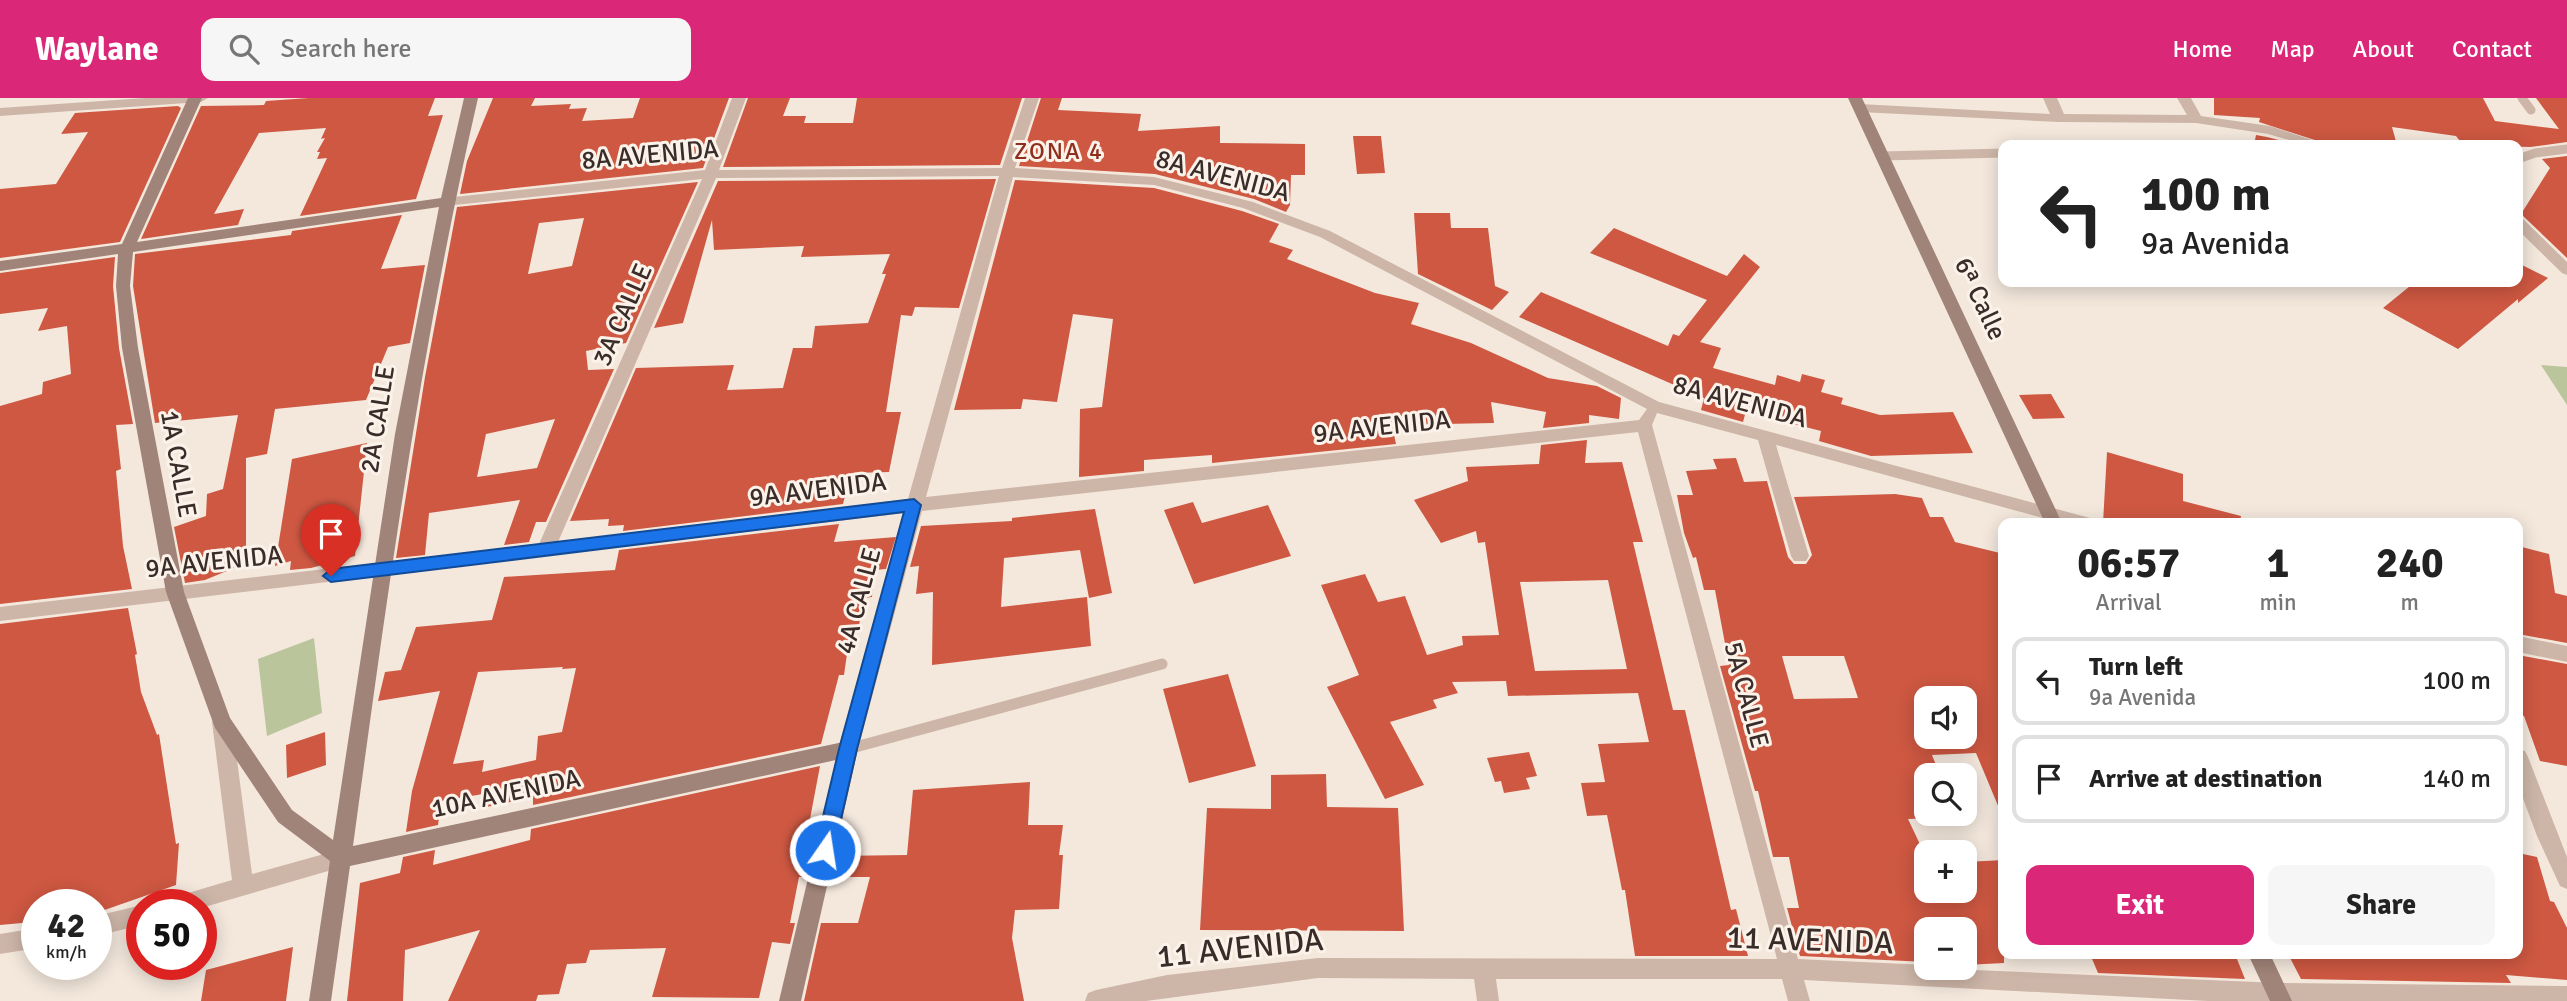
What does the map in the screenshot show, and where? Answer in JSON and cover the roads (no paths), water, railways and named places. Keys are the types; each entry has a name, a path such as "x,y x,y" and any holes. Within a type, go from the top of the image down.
{"main road":[{"name":"1A CALLE","path":"195,98 126,250 123,286 130,348 175,592 222,722"},
{"name":"2A CALLE","path":"320,1001 416,354 445,202 471,98"},
{"name":"6ª Calle","path":"1857,103 2051,518"},
{"name":"8A AVENIDA","path":"0,267 445,202"},
{"path":"222,722 285,816 342,858"},
{"name":"10A AVENIDA","path":"342,858 848,749"},
{"name":"4A CALLE","path":"790,1001 848,749"},
{"path":"2261,959 2280,998"}],"street":[{"path":"0,112 201,98"},
{"name":"3A CALLE","path":"546,549 711,174 739,98"},
{"name":"4A CALLE","path":"848,749 1007,172 1032,98"},
{"path":"2050,98 2059,118"},
{"path":"2184,98 2196,119"},
{"path":"1857,103 2059,118 2196,119 2270,130 2303,140"},
{"name":"8A AVENIDA","path":"445,202 711,174 1007,172 1154,181 1248,205 1325,233 1654,405 2051,518"},
{"path":"2523,227 2567,270"},
{"path":"1644,425 1654,405"},
{"name":"9A AVENIDA","path":"0,614 914,505 1644,425"},
{"name":"5A CALLE","path":"1644,425 1799,1001"},
{"path":"1765,436 1800,556"},
{"path":"2523,645 2567,654"},
{"name":"1A CALLE","path":"222,722 243,887"},
{"path":"2523,771 2547,836 2567,878"},
{"name":"10A AVENIDA","path":"217,894 342,858"},
{"path":"0,944 21,941"},
{"name":"11 AVENIDA","path":"1096,1001 1167,986 1318,968 1791,969 2280,998 2567,997"},
{"path":"1484,968 1488,1001"}],"lane":[{"path":"2522,98 2531,110"},
{"path":"2523,157 2567,149"},
{"path":"1882,156 1998,153"},
{"path":"848,749 1162,664"}],"district":[{"name":"ZONA 4","path":"1059,151"}]}
